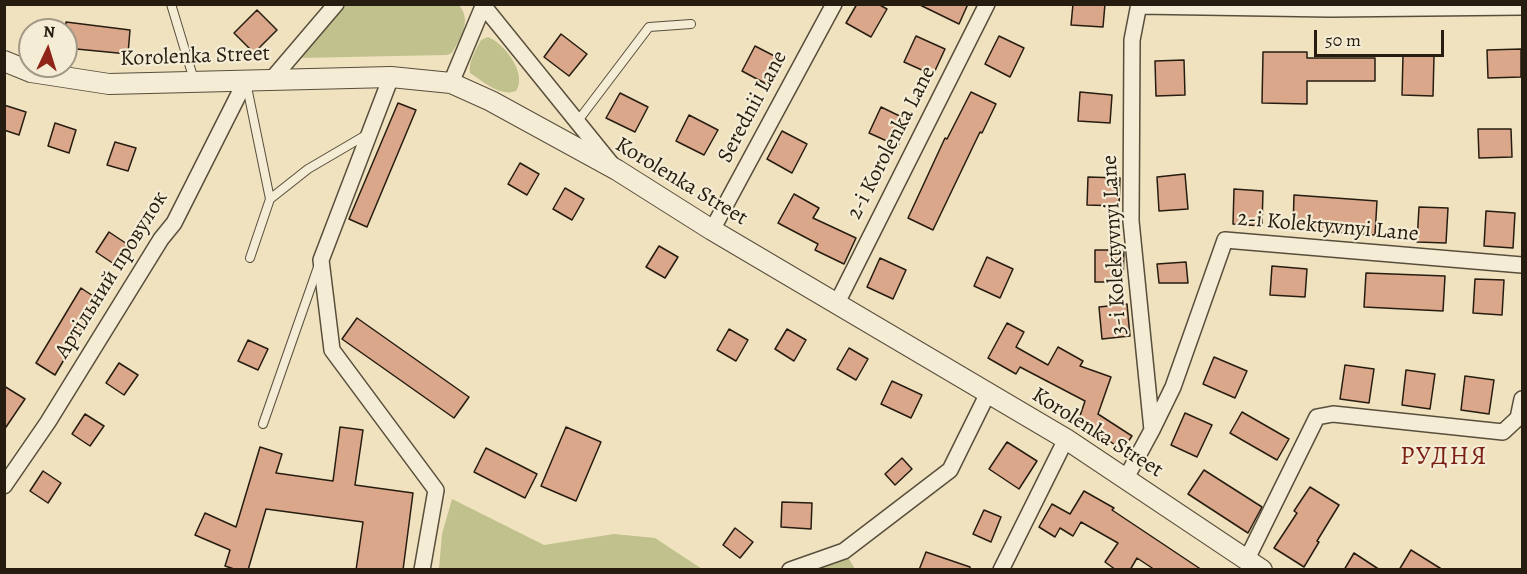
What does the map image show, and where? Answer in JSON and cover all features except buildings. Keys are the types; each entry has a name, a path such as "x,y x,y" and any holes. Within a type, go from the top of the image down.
{"street":[{"path":"272,79 336,4"},
{"name":"Serednii Lane","path":"712,230 834,4"},
{"name":"2-i Korolenka Lane","path":"837,303 987,4"},
{"path":"451,82 483,5 617,170"},
{"path":"1140,5 1522,7"},
{"name":"3-i Kolektyvnyi Lane","path":"1140,5 1132,40 1131,221 1152,430"},
{"name":"Korolenka Street","path":"4,62 31,72 109,84 392,77 451,82 491,101 617,170 712,230 1066,439 1255,565"},
{"path":"392,77 321,260 332,350 436,490 422,570"},
{"name":"Артільний провулок","path":"4,486 48,422 161,238 174,223 246,80"},
{"name":"2-i Kolektyvnyi Lane","path":"1152,430 1173,387 1226,240 1522,265"},
{"path":"790,570 844,551 950,470 988,393"},
{"path":"1255,565 1317,417 1333,414 1503,432 1518,418 1522,399"},
{"path":"1126,478 1152,430"},
{"path":"1000,570 1066,439"}],"lane":[{"path":"171,4 194,81"},
{"path":"578,122 649,27 691,24"},
{"path":"246,80 270,199 250,258"},
{"path":"270,199 308,169 369,133"},
{"path":"263,424 321,260"}],"green space":[{"path":"345,5 459,5 465,17 464,29 452,53 447,55 297,58"},
{"path":"488,37 507,52 517,68 519,84 516,91 498,90 470,73 470,65 481,40"},
{"path":"452,499 544,545 614,534 655,538 702,569 439,569 442,534"},
{"path":"844,551 855,569 790,570"}],"district":[{"name":"РУДНЯ","path":"1444,458"}]}
